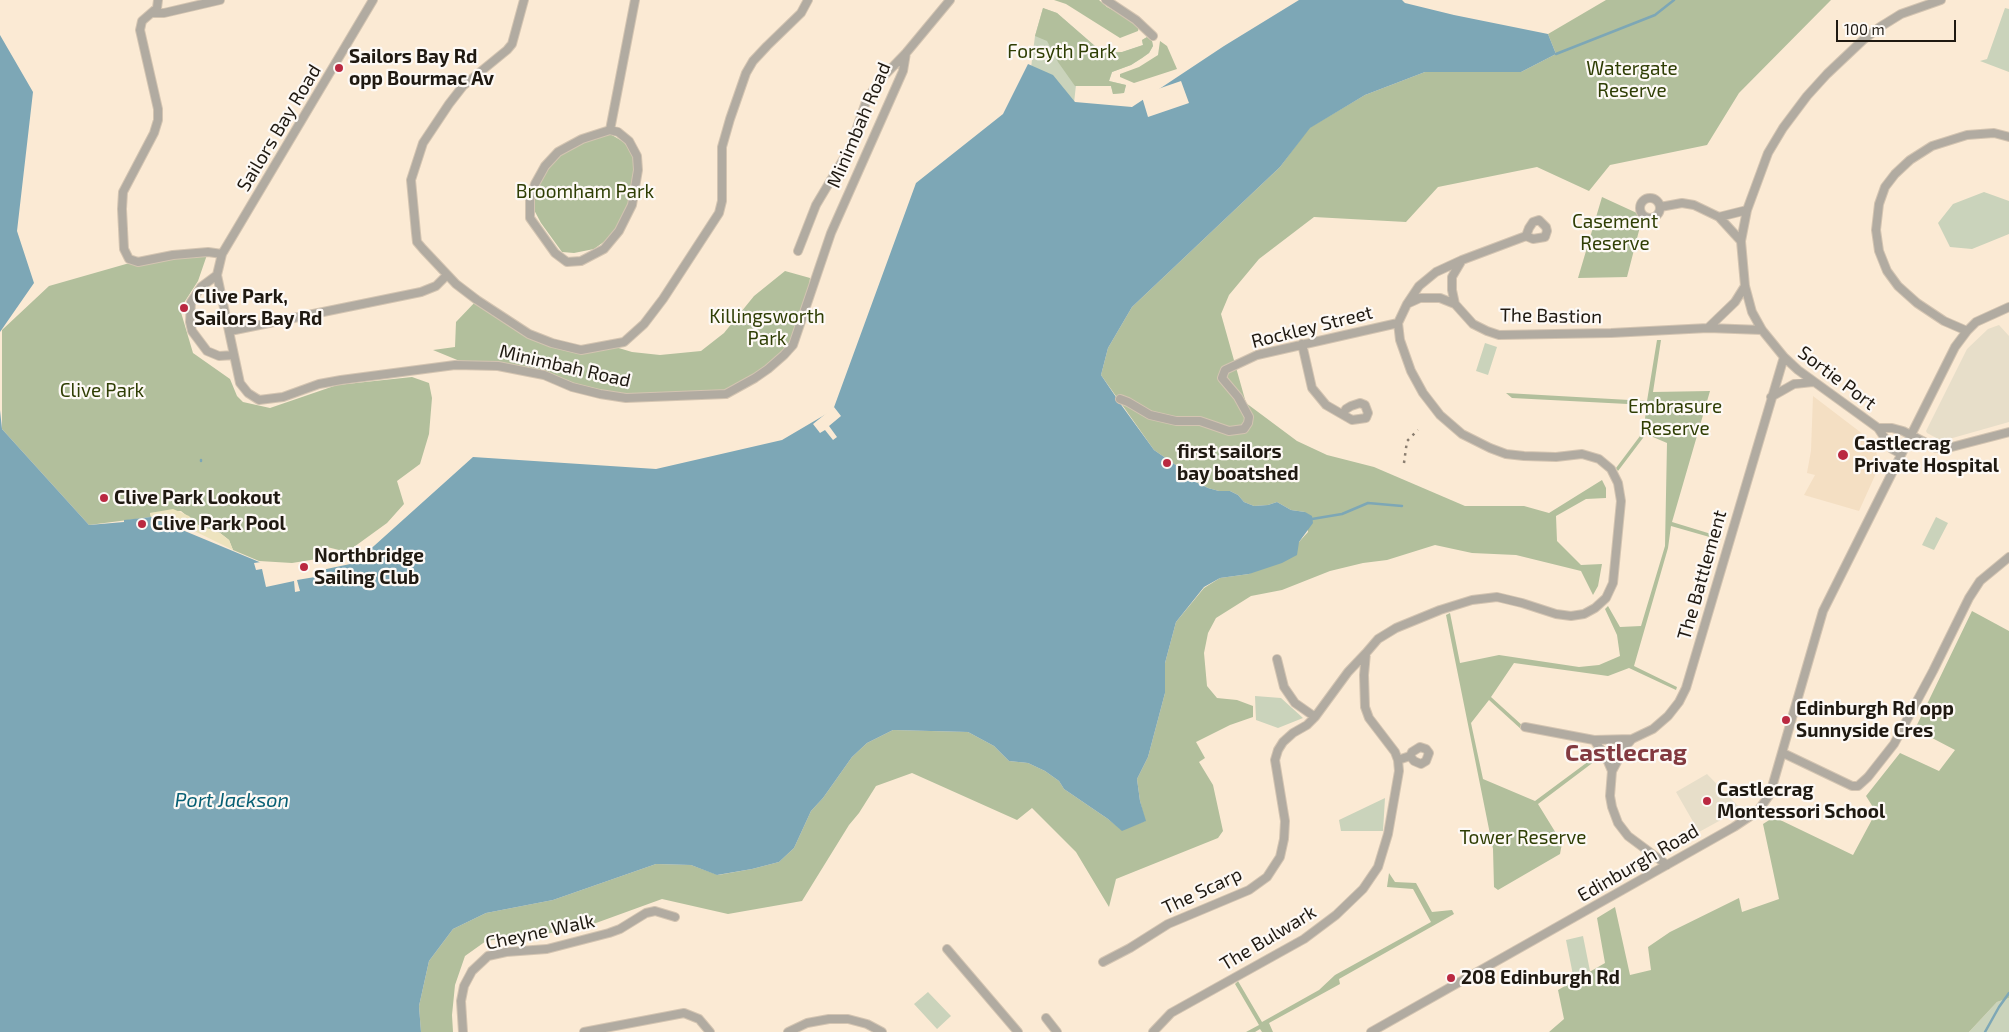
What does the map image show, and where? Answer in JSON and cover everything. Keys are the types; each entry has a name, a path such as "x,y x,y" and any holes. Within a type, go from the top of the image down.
{"street":[{"path":"158,0 157,8 142,20 140,30 158,109 158,120 154,133 123,192 124,249 128,259 138,262 173,255 208,252 222,254"},
{"path":"153,13 164,13 220,0"},
{"name":"Sailors Bay Road","path":"240,383 230,331 216,275 222,254 373,0"},
{"path":"524,0 512,44 463,86 423,143 413,170 411,186 417,242 456,284 529,334 552,343 580,350 624,342 644,324 719,213 722,201 722,147 746,73 767,46 801,14 808,0"},
{"path":"610,130 635,0"},
{"name":"Minimbah Road","path":"240,383 248,393 259,400 283,397 319,384 454,364 498,366 544,374 572,386 600,394 643,399 726,394 755,378 784,355 793,345 831,233 903,71 906,53 950,0"},
{"path":"1106,0 1136,20 1153,36"},
{"name":"Sortie Port","path":"1901,454 1892,449 1878,428 1813,382 1784,357 1762,330 1752,312 1745,286 1741,241 1747,210 1768,153 1783,128 1807,96 1827,74 1863,40 1880,27 1901,14 1942,0"},
{"path":"798,251 820,198 850,148 867,99 881,79 906,53"},
{"path":"610,130 618,132 629,140 637,156 638,170 632,205 619,231 604,249 582,261 567,262 555,253 530,218 530,199 535,184 545,166 558,152 582,139 610,130"},
{"path":"1967,331 1944,321 1917,303 1898,286 1887,270 1879,251 1876,230 1879,204 1886,187 1895,174 1910,160 1932,146 1967,135 1994,133 2009,136"},
{"path":"1660,207 1682,203 1694,204 1719,217 1741,241"},
{"path":"1719,217 1747,210"},
{"path":"1410,756 1398,760 1395,752 1369,718 1365,707 1364,675 1366,653 1378,639 1396,628 1440,610 1472,600 1497,597 1556,614 1571,616 1584,614 1596,608 1606,598 1613,583 1621,501 1618,483 1611,469 1598,459 1582,454 1556,457 1506,454 1462,434 1440,415 1423,393 1405,355 1398,323 1407,304 1420,286 1436,272 1526,236"},
{"path":"1455,304 1452,277 1462,260"},
{"path":"216,275 201,287 191,302 190,322 192,332 207,351 219,356 234,355"},
{"path":"230,331 421,292 436,286 447,275"},
{"path":"1708,328 1735,302 1745,286"},
{"path":"1407,304 1420,298 1428,297 1440,298 1455,304"},
{"name":"The Bastion","path":"1455,304 1473,324 1499,335 1612,333 1708,328 1762,330"},
{"name":"Edinburgh Road","path":"1371,1032 1667,865 1758,811 1770,794 1784,754 1823,611 1901,454 1955,347 1967,331 1982,319 2009,307"},
{"name":"Rockley Street","path":"1120,399 1150,415 1176,421 1200,421 1229,431 1244,429 1249,417 1238,398 1222,378 1226,370 1257,355 1398,323"},
{"path":"1302,344 1312,388 1326,405 1343,414"},
{"name":"The Battlement","path":"1525,727 1594,740 1632,739 1653,728 1668,716 1679,702 1686,688 1784,357"},
{"path":"1771,397 1794,384 1813,382"},
{"name":"Sortie Port","path":"1878,428 1892,428 1934,447 1944,449 2009,432"},
{"path":"1784,754 1852,786 1858,786 1868,777 1894,744 1980,580 2009,557"},
{"name":"The Scarp","path":"1103,962 1130,948 1168,924 1249,890 1267,877 1280,857 1284,839 1285,821 1275,760 1278,750 1283,742 1292,734 1315,718 1348,672 1366,653"},
{"path":"1277,659 1284,687 1295,703 1315,718"},
{"name":"The Battlement","path":"1612,771 1618,758 1632,739"},
{"path":"1594,740 1606,757 1612,771 1610,796 1618,823 1628,836 1667,865"},
{"name":"The Bulwark","path":"1153,1032 1171,1013 1304,939 1336,915 1364,889 1378,867 1388,834 1399,770 1398,760"},
{"name":"Cheyne Walk","path":"463,1032 461,1001 464,986 472,970 488,956 506,952 548,949 609,933 620,929 646,913 655,911 675,917"},
{"path":"947,949 1018,1032"},
{"path":"584,1032 684,1013 699,1019 710,1032"},
{"path":"1046,1018 1057,1032"},
{"path":"788,1032 806,1023 829,1019 848,1019 867,1024 882,1032"},
{"path":"802,1032 806,1023"}],"shaded area":[{"path":"1999,325 2009,336 2009,422 1942,441 1927,433 1926,431 1967,349 1988,329"},
{"name":"Castlecrag Private Hospital","path":"1813,396 1868,438 1875,448 1878,459 1877,471 1859,511 1804,495 1815,475 1807,473 1811,451"},
{"name":"Castlecrag Montessori School","path":"1707,774 1741,809 1699,832 1676,792"}],"green space":[{"path":"1054,0 1099,0 1107,7 1132,20 1139,26 1138,31 1120,38 1066,4"},
{"name":"Watergate Reserve","path":"1606,0 1831,0 1739,93 1707,145 1610,165 1589,191 1537,167 1438,187 1406,222 1314,217 1259,259 1229,295 1221,314 1246,403 1297,441 1327,455 1374,467 1465,506 1524,506 1549,513 1602,480 1606,488 1606,498 1586,499 1556,516 1557,541 1581,565 1602,564 1598,586 1593,595 1581,571 1516,555 1472,553 1435,545 1387,560 1363,563 1330,571 1282,590 1251,596 1216,618 1208,633 1204,653 1207,686 1217,698 1237,700 1253,706 1253,717 1230,725 1196,742 1205,758 1199,762 1213,785 1223,831 1218,838 1116,879 1109,907 1076,852 1032,808 1017,820 912,773 876,786 849,825 802,901 728,914 662,899 596,923 558,932 486,941 465,956 455,985 452,1015 453,1032 421,1032 419,1006 429,961 453,929 486,913 553,900 656,864 691,865 718,875 779,862 794,848 811,811 823,798 852,757 867,743 893,730 968,732 994,746 1009,761 1028,763 1045,771 1059,781 1064,789 1122,830 1145,821 1137,779 1148,757 1165,693 1165,663 1176,622 1204,588 1220,578 1249,574 1299,542 1308,532 1305,512 1291,510 1277,502 1254,506 1244,502 1238,495 1230,491 1208,488 1194,481 1183,470 1154,450 1101,375 1108,348 1132,307 1280,167 1309,128 1365,95 1425,72 1521,72 1556,54 1548,34"},
{"name":"Forsyth Park","path":"1043,8 1057,13 1103,53 1122,52 1143,45 1142,40 1147,37 1152,41 1153,46 1149,53 1131,65 1112,72 1109,81 1126,85 1124,93 1113,94 1111,86 1076,85 1074,103 1031,68 1035,36"},
{"name":"Forsyth Park","path":"1043,8 1057,13 1103,53 1122,52 1143,45 1142,40 1147,37 1152,41 1153,46 1149,53 1131,65 1112,72 1109,81 1126,85 1124,93 1113,94 1111,86 1075,86 1058,62 1047,41 1035,36"},
{"path":"2005,8 2009,9 2009,72 1980,61 1987,59"},
{"path":"1160,41 1167,46 1177,69 1134,83 1120,77 1120,74 1139,67 1158,55"},
{"name":"Broomham Park","path":"610,134 624,142 634,156 637,176 633,201 612,236 594,249 574,253 562,252 541,223 533,208 536,188 557,152 585,140"},
{"path":"1984,192 2009,201 2009,234 1972,249 1950,247 1938,223 1953,204"},
{"name":"Casement Reserve","path":"1602,197 1639,214 1642,219 1627,277 1578,278"},
{"name":"Clive Park","path":"208,252 198,281 180,309 193,353 230,379 237,396 243,402 270,408 337,385 412,377 429,383 432,398 429,434 420,464 397,481 404,504 387,523 347,552 327,547 318,554 317,559 292,563 259,561 233,550 229,540 220,533 198,525 181,511 150,513 151,517 89,525 2,429 2,330 49,286 126,264 173,255"},
{"name":"Killingsworth Park","path":"785,271 810,278 807,304 793,345 755,378 726,394 643,399 600,394 552,374 467,364 433,350 455,347 456,322 477,300 540,338 569,348 612,346 632,352 660,355 701,351 724,333 754,296"},
{"path":"1657,340 1661,340 1653,392 1710,391 1672,522 1721,537 1720,540 1671,526 1668,548 1634,666 1677,687 1676,690 1629,668 1608,676 1514,663 1491,697 1524,727 1522,730 1489,700 1471,723 1483,779 1535,801 1593,758 1595,761 1538,804 1562,843 1560,854 1498,890 1494,887 1493,849 1446,615 1450,613 1460,663 1499,655 1579,667 1599,665 1620,656 1617,635 1605,609 1608,606 1620,627 1641,626 1665,546 1667,443 1646,434 1618,471 1616,468 1643,432 1647,405 1512,398 1506,393 1647,401"},
{"path":"1485,343 1497,347 1488,375 1476,371"},
{"path":"1936,517 1948,523 1934,550 1922,545"},
{"path":"1972,611 2009,631 2009,998 1997,1002 1969,1032 1549,1032 1564,1019 1558,990 1605,963 1597,918 1615,907 1630,975 1651,970 1648,947 1670,932 1739,898 1742,912 1779,899 1763,824 1774,817 1853,855 1876,812 1866,796 1900,753 1939,771 1955,750 1915,729"},
{"path":"1255,696 1281,698 1303,718 1278,728 1256,720"},
{"path":"1385,798 1383,831 1341,831 1339,820"},
{"path":"1389,873 1395,882 1416,883 1432,912 1452,910 1454,914 1339,979 1340,984 1269,1023 1273,1032 1262,1032 1260,1029 1255,1032 1246,1032 1259,1025 1235,984 1238,981 1262,1022 1319,990 1335,975 1431,922 1413,889 1387,887"},
{"path":"1583,936 1590,971 1573,975 1566,940"},
{"path":"928,992 951,1016 937,1029 914,1004"},
{"path":"2009,998 2009,1032 1969,1032 1997,1002"}],"sand":[{"path":"173,509 189,516 198,525 220,533 229,540 233,550 172,520 151,517 150,513"}],"water":[{"name":"Port Jackson","path":"1299,0 1402,0 1405,3 1454,15 1548,34 1556,54 1521,72 1425,72 1365,95 1310,128 1280,167 1132,307 1108,348 1101,375 1154,450 1183,470 1194,481 1208,488 1230,491 1238,495 1244,502 1254,506 1277,502 1291,510 1305,512 1312,516 1313,523 1299,542 1297,555 1282,563 1249,574 1220,578 1204,587 1176,622 1165,663 1165,693 1148,757 1137,779 1140,801 1146,821 1122,831 1108,819 1064,789 1059,781 1045,771 1028,763 1009,761 994,746 968,732 893,730 867,743 852,757 823,798 811,811 794,848 779,862 717,875 691,865 656,864 553,900 486,913 453,929 429,961 419,1006 421,1032 0,1032 0,410 2,429 89,525 124,522 124,520 151,517 293,576 355,563 473,457 656,469 782,440 833,410 916,183 1003,114 1028,64 1053,75 1075,102 1132,107 1224,46"},
{"path":"0,35 33,92 17,231 34,283 0,332"}],"pier":[{"path":"1181,81 1189,103 1148,117 1142,97 1152,91"},
{"path":"834,407 841,416 829,426 837,437 833,440 825,430 820,433 813,424"},
{"path":"261,562 293,574 320,568 321,576 297,580 300,591 295,592 294,581 266,587 262,569 256,570 254,563"}],"waterway":[{"path":"1556,54 1655,15 1674,0"},
{"path":"1312,519 1342,514 1368,503 1402,506"},
{"path":"1985,1032 2009,993"}],"railway":[{"path":"1404,463 1407,441 1418,430"}],"place":[{"name":"Sailors Bay Rd opp Bourmac Av","path":"339,68"},
{"name":"Clive Park, Sailors Bay Rd","path":"184,308"},
{"name":"Castlecrag Private Hospital","path":"1843,455"},
{"name":"first sailors bay boatshed","path":"1167,463"},
{"name":"Clive Park Lookout","path":"104,498"},
{"name":"Clive Park Pool","path":"142,524"},
{"name":"Northbridge Sailing Club","path":"304,567"},
{"name":"Edinburgh Rd opp Sunnyside Cres","path":"1786,720"},
{"name":"Castlecrag Montessori School","path":"1707,801"},
{"name":"208 Edinburgh Rd","path":"1451,978"}],"district":[{"name":"Castlecrag","path":"1626,753"}],"park label":[{"name":"Embrasure Reserve","path":"1675,418"},
{"name":"Tower Reserve","path":"1523,838"}]}
